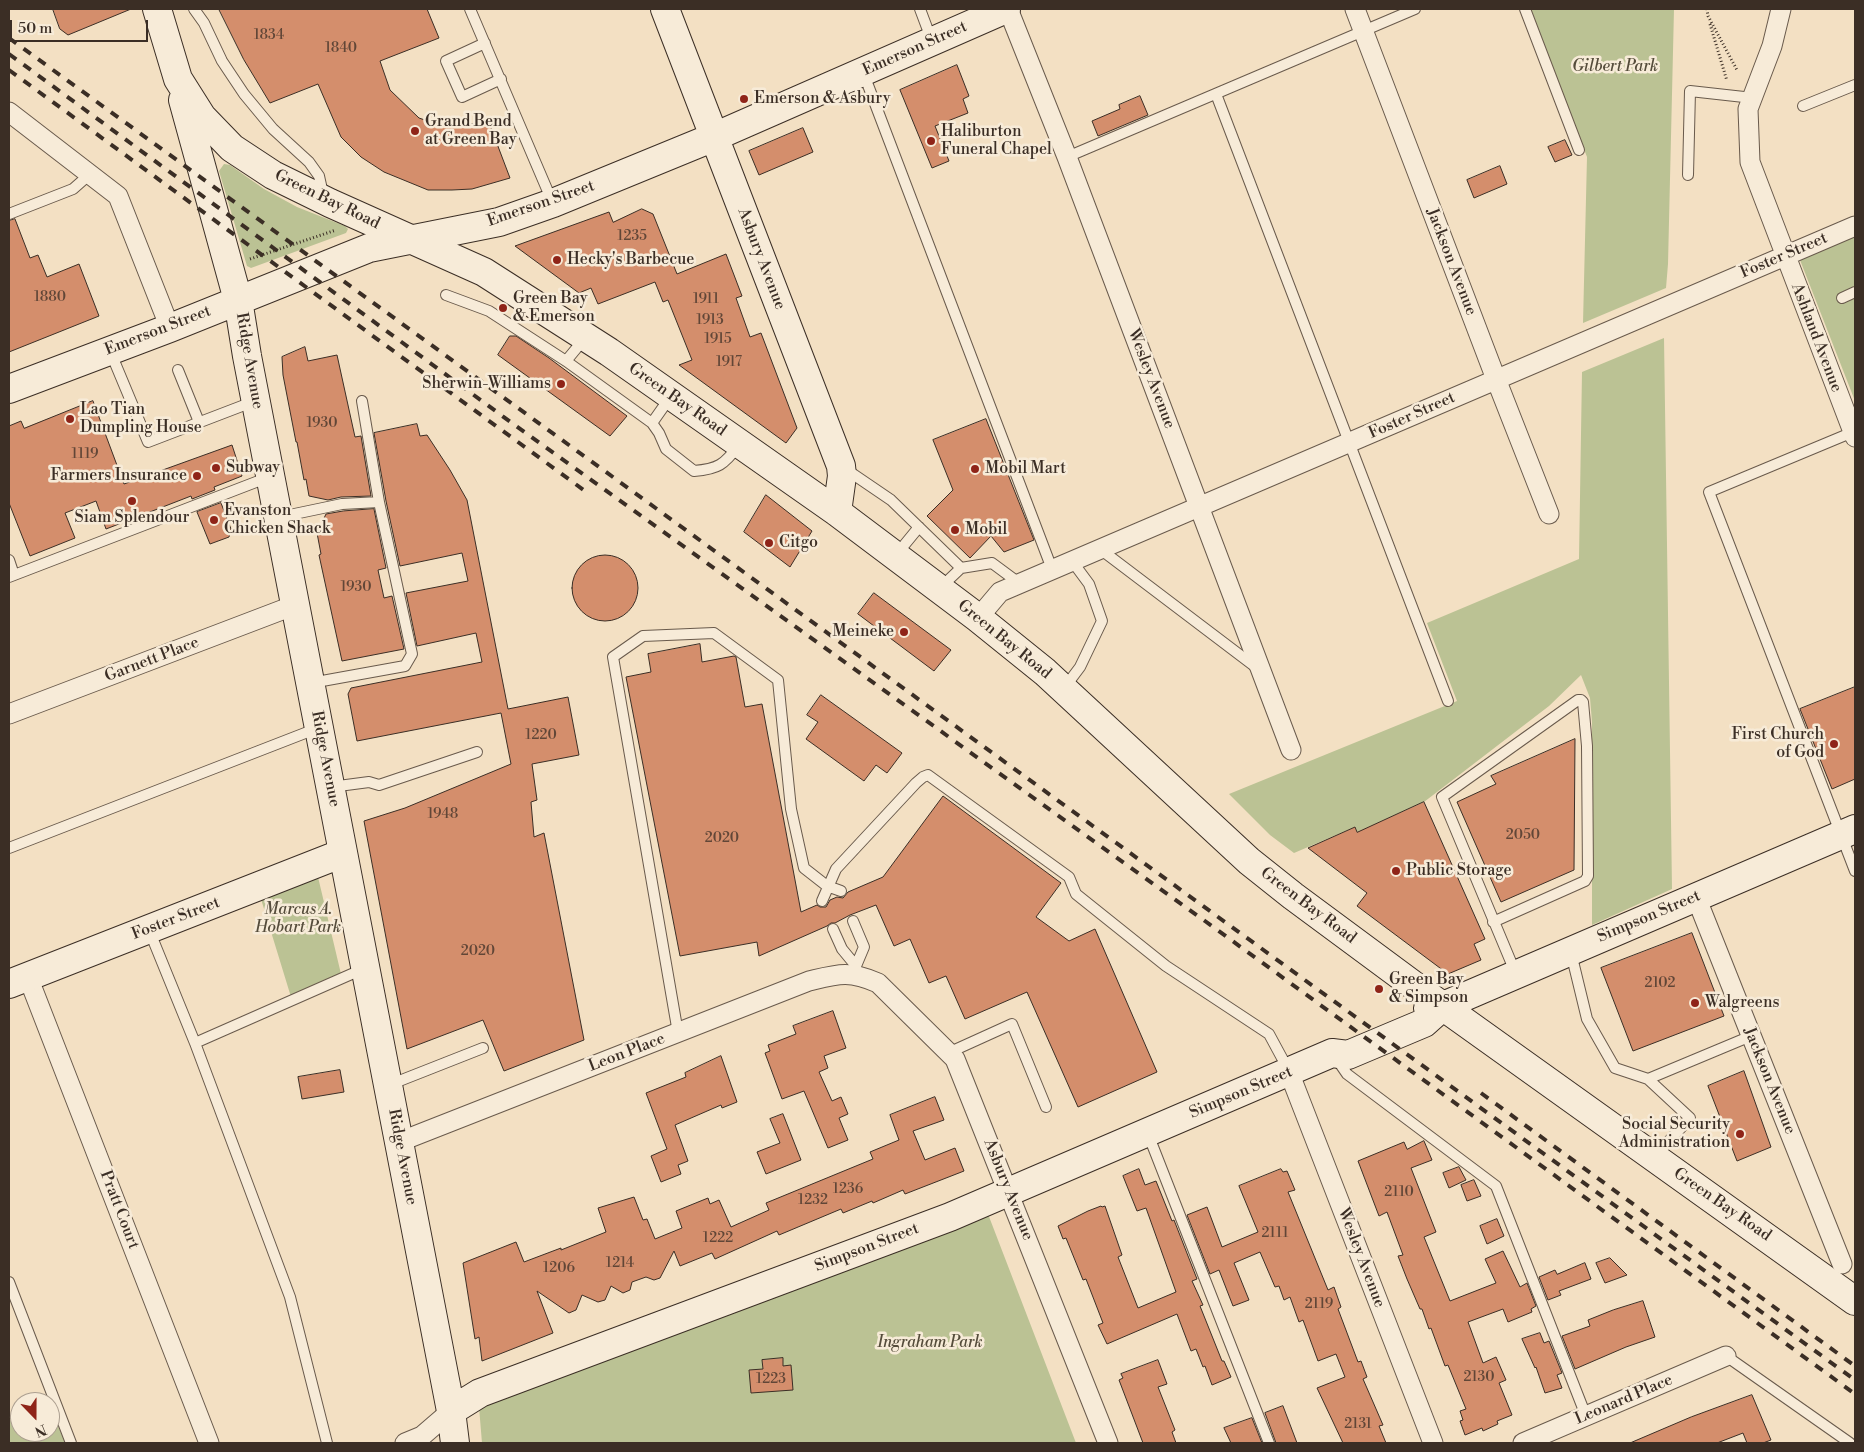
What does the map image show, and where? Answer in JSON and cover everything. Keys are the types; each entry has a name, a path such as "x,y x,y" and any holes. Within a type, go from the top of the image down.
{"street":[{"name":"Green Bay Road","path":"158,9 178,79 202,117 232,148 273,175 484,272 586,337 838,512 978,618 1064,688 1249,861 1336,928 1654,1157 1841,1267 1855,1300"},
{"name":"Asbury Avenue","path":"665,9 842,466 838,512"},
{"name":"Emerson Street","path":"9,389 170,328 369,248 499,222 553,203 714,137 1007,9"},
{"name":"Wesley Avenue","path":"1007,9 1067,157 1291,750"},
{"name":"Jackson Avenue","path":"1355,9 1549,514"},
{"name":"Ashland Avenue","path":"1781,9 1772,46 1748,109 1750,162 1854,434"},
{"name":"Ridge Avenue","path":"178,79 238,300 255,401 452,1411 455,1443"},
{"path":"9,112 118,196 170,328"},
{"name":"Foster Street","path":"978,618 1000,592 1019,583 1855,226"},
{"name":"Garnett Place","path":"9,714 295,605"},
{"name":"Simpson Street","path":"405,1443 422,1436 452,1411 480,1393 950,1217 1332,1053 1348,1055 1424,1022 1443,1006 1848,832"},
{"name":"Foster Street","path":"18,980 343,853"},
{"name":"Jackson Avenue","path":"1696,897 1841,1267"},
{"name":"Asbury Avenue","path":"857,970 878,983 955,1059 1108,1443"},
{"name":"Leon Place","path":"399,1142 809,981 857,970"},
{"name":"Pratt Court","path":"18,980 210,1443"},
{"name":"Wesley Avenue","path":"1289,1072 1433,1443"},
{"name":"Leonard Place","path":"1523,1443 1726,1356"}],"lane":[{"path":"194,9 204,23 222,60 249,100 273,129 309,162 319,176 324,200"},
{"path":"470,9 553,203"},
{"path":"920,9 932,42"},
{"path":"1067,157 1415,9"},
{"path":"1525,9 1578,150"},
{"path":"485,43 446,61 462,97 501,79"},
{"path":"863,72 1052,569"},
{"path":"1803,106 1855,86"},
{"path":"1688,175 1690,91 1752,98"},
{"path":"1216,94 1448,702"},
{"path":"9,214 73,190 90,174"},
{"path":"1842,298 1855,292"},
{"path":"446,295 489,311 566,361 652,423 666,448 694,471 712,470 730,458 740,444"},
{"path":"566,361 586,337"},
{"path":"109,350 148,442 255,401"},
{"path":"178,370 199,422"},
{"path":"652,423 672,396"},
{"path":"310,683 405,666 412,654 379,502 362,401"},
{"path":"1854,434 1709,492 1848,832 1855,871"},
{"path":"842,466 891,500 961,568"},
{"path":"9,560 12,576 270,477"},
{"path":"278,517 342,504 379,502"},
{"path":"896,556 919,527"},
{"path":"1100,549 1261,672"},
{"path":"1064,688 1080,667 1102,621 1089,584 1072,561"},
{"path":"940,589 961,568 992,562 1019,583"},
{"path":"678,1033 612,657 643,636 714,633 778,680 791,809 804,868 827,886 841,891"},
{"path":"1493,922 1585,881 1588,876 1588,746 1583,702 1581,700 1578,700 1442,797 1493,922 1516,974"},
{"path":"9,848 318,728"},
{"path":"330,787 369,782 379,784 477,752"},
{"path":"822,900 836,870 916,783 923,777 928,776 1069,877 1076,894 1166,966 1269,1034 1289,1072"},
{"path":"854,921 864,948 857,970"},
{"path":"149,929 195,1044 290,1297 327,1443"},
{"path":"833,929 842,949 857,970"},
{"path":"1570,951 1587,1019 1616,1068 1648,1079 1690,1118 1654,1157"},
{"path":"195,1044 365,968"},
{"path":"948,1053 1012,1024 1046,1106"},
{"path":"1648,1079 1751,1036"},
{"path":"388,1085 483,1048"},
{"path":"1332,1053 1347,1074 1496,1186 1586,1416"},
{"path":"1148,1133 1269,1443"},
{"path":"9,1282 71,1443"},
{"path":"1726,1356 1850,1443"}],"path":[{"path":"1707,9 1727,81"},
{"path":"1708,16 1737,70"},
{"path":"245,261 344,228"}],"green space":[{"name":"Gilbert Park","path":"1531,9 1674,9 1666,288 1583,323 1587,157"},
{"path":"224,164 230,165 264,189 297,207 345,226 348,229 346,233 251,268 247,266 219,171"},
{"path":"1855,236 1855,401 1800,260"},
{"path":"1664,338 1672,889 1592,925 1592,722 1590,698 1581,675 1549,706 1424,802 1357,832 1355,827 1294,853 1270,835 1229,794 1457,701 1427,623 1579,559 1582,372"},
{"name":"Marcus A. Hobart Park","path":"318,877 341,974 291,997 261,899"},
{"name":"Ingraham Park","path":"988,1214 1076,1443 482,1443 479,1407"},
{"path":"9,1421 10,1442 60,1442 60,1430 65,1443 9,1443"}],"building":[{"path":"53,9 131,9 68,35 60,29"},
{"path":"219,9 427,9 439,38 380,61 390,90 419,118 442,126 467,125 488,120 510,178 472,189 428,190 384,172 361,157 341,137 318,84 270,103 244,60"},
{"path":"957,65 969,96 963,99 968,113 935,126 949,161 932,168 900,90"},
{"path":"1140,96 1148,115 1098,136 1092,121 1120,109 1119,105"},
{"path":"803,128 813,152 759,175 749,151"},
{"path":"1565,140 1572,155 1555,162 1548,147"},
{"path":"1500,166 1507,184 1474,198 1467,180"},
{"path":"642,209 653,214 677,274 726,254 742,296 736,298 750,337 761,333 797,428 786,443 679,365 692,360 668,300 663,302 655,282 598,304 591,288 579,293 515,246 609,212 613,222"},
{"path":"15,219 30,258 38,255 47,277 79,264 99,316 9,352 9,221"},
{"path":"510,336 516,336 549,358 627,416 610,436 498,355"},
{"path":"305,347 308,361 337,355 355,437 361,436 371,496 341,497 328,500 309,496 296,442 283,375 282,357"},
{"path":"93,401 124,484 232,445 242,476 214,487 215,490 192,499 191,496 106,529 96,501 65,513 75,538 30,556 9,503 9,426 21,421 24,428"},
{"name":"Mobil Mart","path":"986,419 1034,540 1004,552 991,536 970,558 927,516 953,490 933,440"},
{"path":"417,424 420,436 427,435 467,500 508,709 568,697 579,755 532,764 537,800 531,802 534,837 544,833 584,1040 504,1071 483,1020 407,1049 364,821 405,808 511,764 501,713 357,741 348,694 351,688 482,662 476,633 417,646 406,593 468,581 462,553 400,566 374,433"},
{"path":"766,495 812,531 790,567 744,532"},
{"name":"Evanston Chicken Shack","path":"221,503 231,529 229,537 210,544 197,512"},
{"path":"374,509 386,568 378,570 384,598 392,596 404,649 342,661 319,555 321,554 317,533 326,514"},
{"path":"598,555 612,555 624,560 633,569 638,581 636,601 629,612 612,621 598,621 586,616 577,607 572,595 572,581 577,569 586,560"},
{"name":"Meineke","path":"874,593 951,650 934,671 858,614"},
{"path":"700,644 702,662 736,657 745,707 762,704 801,912 817,905 826,907 830,900 837,897 843,898 848,892 883,877 943,796 1061,883 1036,917 1069,941 1095,929 1157,1072 1078,1107 1027,992 965,1019 946,976 929,983 910,939 894,946 876,905 759,956 757,942 680,956 626,677 651,672 648,654"},
{"name":"First Church of God","path":"1855,687 1855,779 1832,789 1800,709"},
{"path":"821,695 902,753 887,773 876,765 864,781 806,739 818,722 807,715"},
{"name":"Public Storage","path":"1575,739 1574,870 1501,902 1457,802 1496,784 1491,776"},
{"name":"Public Storage","path":"1424,802 1485,939 1474,944 1481,960 1448,974 1357,906 1367,893 1308,848 1355,827 1357,832"},
{"name":"Walgreens","path":"1692,933 1724,1016 1633,1051 1601,968"},
{"path":"833,1011 846,1048 824,1056 828,1068 819,1072 832,1101 841,1097 848,1114 839,1118 848,1140 828,1148 804,1091 782,1099 765,1053 770,1051 768,1045 796,1034 793,1026"},
{"path":"721,1056 737,1102 722,1108 721,1105 675,1125 688,1161 678,1165 681,1174 661,1182 651,1156 667,1149 646,1093 686,1077 685,1073"},
{"path":"340,1070 344,1092 302,1099 298,1077"},
{"path":"1744,1071 1771,1147 1737,1161 1708,1086"},
{"path":"935,1097 944,1120 913,1131 925,1160 955,1148 964,1171 905,1194 903,1190 843,1213 841,1209 779,1235 777,1231 715,1259 712,1253 680,1266 674,1251 660,1278 654,1280 646,1277 632,1282 630,1290 623,1293 611,1286 605,1300 598,1302 582,1295 576,1310 569,1313 537,1291 553,1333 482,1361 479,1337 475,1339 463,1263 516,1242 524,1262 561,1248 561,1250 606,1232 598,1208 634,1197 643,1220 647,1219 655,1239 682,1228 676,1211 708,1198 710,1204 719,1200 731,1227 769,1210 766,1203 873,1159 870,1152 899,1140 890,1115"},
{"path":"783,1114 801,1160 766,1174 757,1152 780,1143 770,1119"},
{"path":"1424,1141 1432,1160 1411,1168 1436,1232 1424,1237 1450,1301 1496,1283 1485,1259 1503,1251 1520,1287 1527,1283 1536,1306 1531,1309 1532,1312 1508,1322 1503,1309 1468,1322 1483,1363 1496,1357 1506,1380 1499,1383 1512,1415 1497,1421 1498,1424 1483,1431 1482,1428 1465,1435 1460,1421 1463,1420 1460,1411 1466,1409 1448,1365 1445,1366 1431,1328 1429,1329 1422,1309 1420,1309 1407,1279 1398,1256 1403,1255 1387,1212 1379,1216 1358,1161 1404,1142 1407,1149"},
{"path":"1459,1167 1466,1180 1449,1188 1443,1173"},
{"path":"1139,1169 1145,1185 1156,1181 1172,1221 1174,1220 1197,1279 1192,1281 1203,1305 1200,1306 1222,1361 1224,1361 1231,1377 1212,1385 1196,1349 1191,1351 1177,1314 1107,1344 1098,1325 1103,1323 1086,1279 1083,1280 1066,1238 1063,1239 1058,1226 1088,1211 1105,1206 1122,1255 1118,1257 1138,1308 1176,1292 1146,1208 1137,1211 1123,1176"},
{"path":"1281,1169 1283,1172 1287,1171 1295,1190 1288,1192 1328,1290 1334,1287 1341,1307 1338,1309 1358,1362 1361,1361 1367,1377 1363,1379 1383,1425 1379,1426 1386,1443 1343,1443 1317,1388 1345,1377 1336,1354 1318,1361 1303,1320 1299,1322 1290,1297 1284,1300 1279,1286 1275,1287 1260,1252 1234,1263 1249,1300 1233,1306 1219,1270 1210,1274 1187,1215 1207,1207 1222,1247 1258,1232 1239,1186"},
{"path":"1474,1180 1481,1196 1467,1201 1461,1185"},
{"path":"1497,1219 1504,1236 1487,1244 1480,1226"},
{"path":"1610,1258 1627,1275 1605,1283 1596,1263"},
{"path":"1585,1263 1591,1279 1559,1291 1561,1295 1548,1300 1539,1277 1555,1270 1557,1274"},
{"path":"1643,1301 1655,1337 1575,1369 1562,1336 1590,1326 1588,1320"},
{"path":"1540,1333 1544,1343 1549,1341 1562,1373 1557,1375 1562,1388 1545,1393 1536,1367 1522,1339"},
{"path":"783,1358 783,1366 791,1365 793,1390 751,1393 749,1370 763,1369 762,1360"},
{"path":"1158,1360 1167,1384 1158,1387 1175,1430 1172,1432 1176,1443 1143,1443 1119,1380 1123,1378 1121,1374"},
{"path":"1752,1395 1771,1440 1763,1443 1747,1443 1743,1433 1717,1443 1630,1443 1691,1417"},
{"path":"1283,1406 1297,1443 1276,1443 1265,1413"},
{"path":"1252,1418 1262,1443 1231,1443 1224,1428"}],"railway":[{"path":"9,38 1855,1380"},
{"path":"9,54 516,426 1205,921 1855,1394"},
{"path":"9,70 585,491"},
{"path":"1481,1093 1855,1366"}],"place":[{"name":"Emerson & Asbury","path":"744,99"},
{"name":"Grand Bend at Green Bay","path":"415,131"},
{"name":"Haliburton Funeral Chapel","path":"931,141"},
{"name":"Hecky's Barbecue","path":"557,260"},
{"name":"Green Bay & Emerson","path":"503,308"},
{"name":"Sherwin-Williams","path":"561,384"},
{"name":"Lao Tian Dumpling House","path":"70,419"},
{"name":"Subway","path":"216,468"},
{"name":"Mobil Mart","path":"975,469"},
{"name":"Farmers Insurance","path":"197,476"},
{"name":"Siam Splendour","path":"132,501"},
{"name":"Evanston Chicken Shack","path":"214,520"},
{"name":"Mobil","path":"955,530"},
{"name":"Citgo","path":"769,543"},
{"name":"Meineke","path":"904,632"},
{"name":"First Church of God","path":"1834,744"},
{"name":"Public Storage","path":"1396,871"},
{"name":"Green Bay & Simpson","path":"1379,989"},
{"name":"Walgreens","path":"1695,1003"},
{"name":"Social Security Administration","path":"1740,1134"}]}
